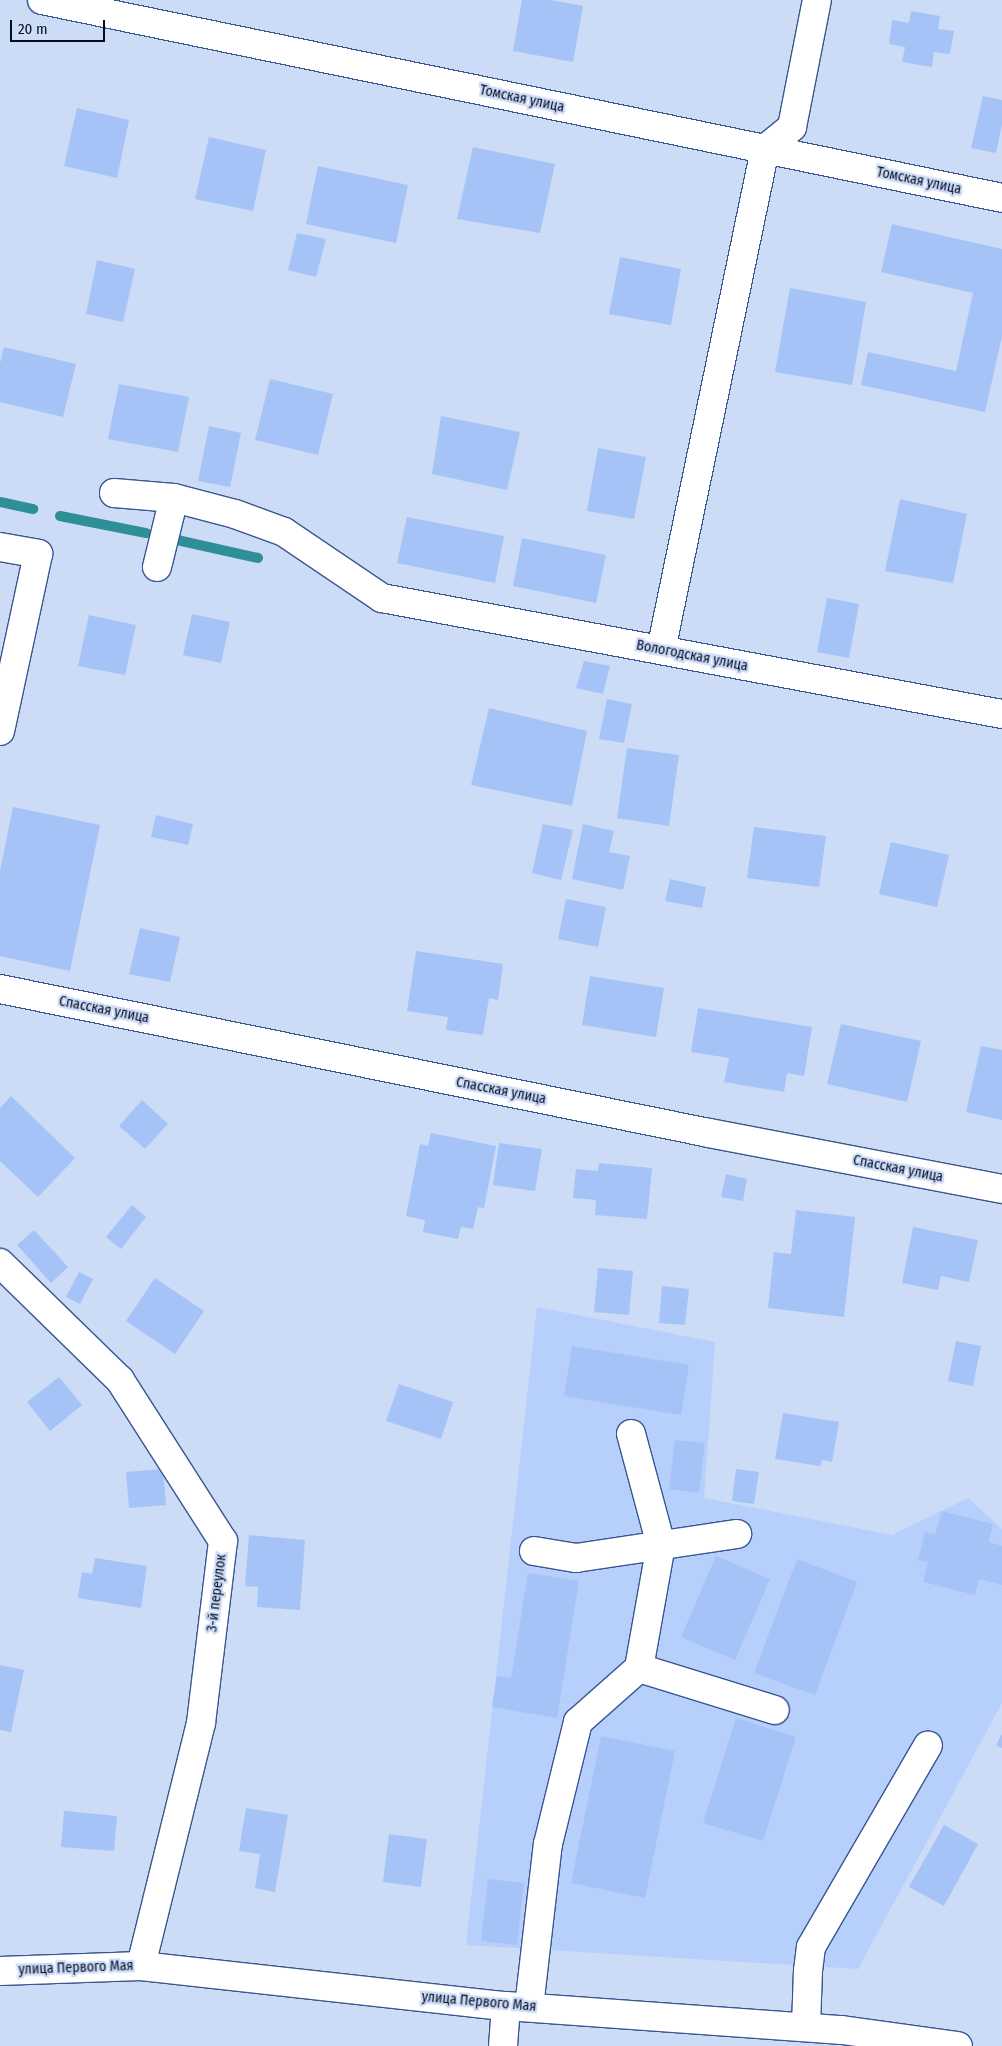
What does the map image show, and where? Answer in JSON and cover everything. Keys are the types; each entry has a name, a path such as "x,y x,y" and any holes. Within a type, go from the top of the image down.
{"street":[{"name":"Томская улица","path":"42,0 1002,198"},
{"path":"661,650 765,149 792,127 817,0"},
{"path":"114,493 174,498 157,567"},
{"name":"Вологодская улица","path":"174,498 235,514 284,532 382,598 1002,714"},
{"path":"0,547 38,554 0,731"},
{"name":"Спасская улица","path":"0,989 690,1129 1002,1189"},
{"name":"3-й переулок","path":"0,1263 120,1380 223,1541 202,1723 141,1966"},
{"path":"503,2046 517,2006 548,1844 578,1722 639,1668 661,1545 631,1434"},
{"path":"534,1551 576,1558 737,1534"},
{"path":"639,1668 775,1710"},
{"path":"806,2026 811,1947 928,1745"},
{"name":"улица Первого Мая","path":"0,1971 141,1966 517,2006 806,2026 841,2038 958,2046"}],"shaded area":[{"path":"537,1307 715,1342 704,1498 892,1535 968,1498 1002,1529 1002,1703 858,1969 466,1945"}],"building":[{"path":"522,0 551,0 583,6 573,62 513,51"},
{"path":"911,11 940,16 938,29 954,31 950,54 934,52 932,67 902,62 905,47 889,44 892,20 909,23"},
{"path":"983,96 1002,100 1002,124 996,153 971,148"},
{"path":"77,108 129,120 117,178 64,166"},
{"path":"209,137 266,150 253,211 195,199"},
{"path":"473,147 555,164 540,233 457,219"},
{"path":"318,166 408,185 396,243 306,224"},
{"path":"892,224 1002,249 1002,336 985,412 861,385 868,352 956,371 973,293 881,272"},
{"path":"297,233 326,239 316,277 288,270"},
{"path":"620,257 681,269 671,325 609,314"},
{"path":"97,260 135,269 123,322 86,314"},
{"path":"790,288 866,302 852,385 775,372"},
{"path":"4,347 76,364 63,417 0,402 0,363"},
{"path":"270,379 333,394 318,455 255,440"},
{"path":"119,384 189,397 178,452 108,439"},
{"path":"441,416 520,432 507,490 432,474"},
{"path":"209,426 241,433 230,487 198,481"},
{"path":"598,448 646,457 634,519 587,511"},
{"path":"900,499 967,514 953,583 885,571"},
{"path":"407,517 504,536 495,583 397,563"},
{"path":"522,538 606,555 596,603 513,586"},
{"path":"827,598 859,604 849,658 817,652"},
{"path":"192,614 230,622 221,663 183,655"},
{"path":"89,615 136,625 125,675 78,666"},
{"path":"584,661 610,666 603,694 576,688"},
{"path":"607,699 632,704 624,743 599,739"},
{"path":"489,708 587,731 572,806 471,785"},
{"path":"627,748 679,755 669,826 617,818"},
{"path":"13,807 100,825 70,971 0,956 0,871"},
{"path":"156,815 193,824 188,845 151,837"},
{"path":"543,824 573,830 561,880 532,873"},
{"path":"583,824 614,831 609,852 630,856 623,890 572,879"},
{"path":"754,827 826,836 819,887 747,878"},
{"path":"891,842 949,855 937,907 879,894"},
{"path":"670,879 706,887 702,908 665,901"},
{"path":"566,899 606,907 598,947 558,939"},
{"path":"140,928 180,937 170,982 129,974"},
{"path":"416,951 503,964 498,1000 489,998 483,1035 446,1030 448,1017 407,1011"},
{"path":"590,976 664,988 656,1037 582,1025"},
{"path":"698,1008 812,1027 804,1076 787,1073 784,1092 724,1082 729,1058 691,1052"},
{"path":"841,1024 921,1041 907,1102 827,1084"},
{"path":"981,1046 1002,1050 1002,1120 966,1112"},
{"path":"11,1096 75,1158 38,1197 0,1161 0,1108"},
{"path":"142,1100 168,1124 145,1149 119,1126"},
{"path":"431,1133 496,1146 484,1208 478,1207 473,1229 461,1227 458,1239 423,1232 425,1220 406,1216 420,1144 428,1146"},
{"path":"499,1143 542,1149 535,1191 493,1185"},
{"path":"599,1163 652,1168 647,1219 595,1215 596,1200 573,1198 576,1169 598,1171"},
{"path":"726,1174 747,1179 743,1201 721,1197"},
{"path":"132,1205 146,1217 121,1249 106,1237"},
{"path":"796,1210 855,1217 844,1317 768,1308 774,1252 791,1254"},
{"path":"913,1227 978,1240 969,1282 941,1276 938,1290 902,1283"},
{"path":"34,1230 68,1267 51,1283 17,1245"},
{"path":"598,1268 633,1271 629,1315 594,1312"},
{"path":"79,1272 93,1279 80,1304 66,1297"},
{"path":"155,1278 204,1311 175,1354 126,1321"},
{"path":"662,1286 689,1289 685,1325 659,1323"},
{"path":"956,1341 981,1346 973,1386 948,1381"},
{"path":"572,1346 689,1365 681,1415 564,1396"},
{"path":"59,1377 82,1405 50,1431 27,1402"},
{"path":"399,1384 453,1402 441,1439 386,1421"},
{"path":"783,1413 839,1422 832,1462 822,1460 820,1466 775,1459"},
{"path":"675,1440 705,1443 699,1493 669,1489"},
{"path":"163,1469 166,1505 129,1508 126,1472"},
{"path":"736,1469 759,1472 754,1504 732,1501"},
{"path":"942,1511 993,1524 989,1542 1002,1546 1002,1585 979,1579 975,1595 923,1582 928,1562 918,1560 925,1532 935,1535"},
{"path":"249,1535 305,1540 300,1610 257,1607 258,1587 245,1586"},
{"path":"716,1556 770,1579 735,1660 681,1637"},
{"path":"95,1558 147,1566 141,1608 78,1598 82,1572 92,1574"},
{"path":"797,1559 857,1582 815,1695 754,1673"},
{"path":"528,1573 579,1581 557,1718 492,1707 497,1676 511,1678"},
{"path":"0,1665 24,1670 11,1732 0,1730"},
{"path":"736,1718 796,1737 763,1841 703,1823"},
{"path":"1002,1734 1002,1748 996,1745"},
{"path":"601,1736 675,1751 645,1898 571,1883"},
{"path":"246,1808 288,1815 275,1892 255,1888 260,1854 239,1851"},
{"path":"64,1811 117,1816 114,1851 61,1847"},
{"path":"944,1825 978,1844 944,1906 909,1887"},
{"path":"389,1834 427,1839 421,1887 383,1882"},
{"path":"488,1879 524,1883 517,1945 481,1941"}],"waterway":[{"path":"0,502 33,509"},
{"path":"60,516 146,533"},
{"path":"177,540 258,558"}]}
